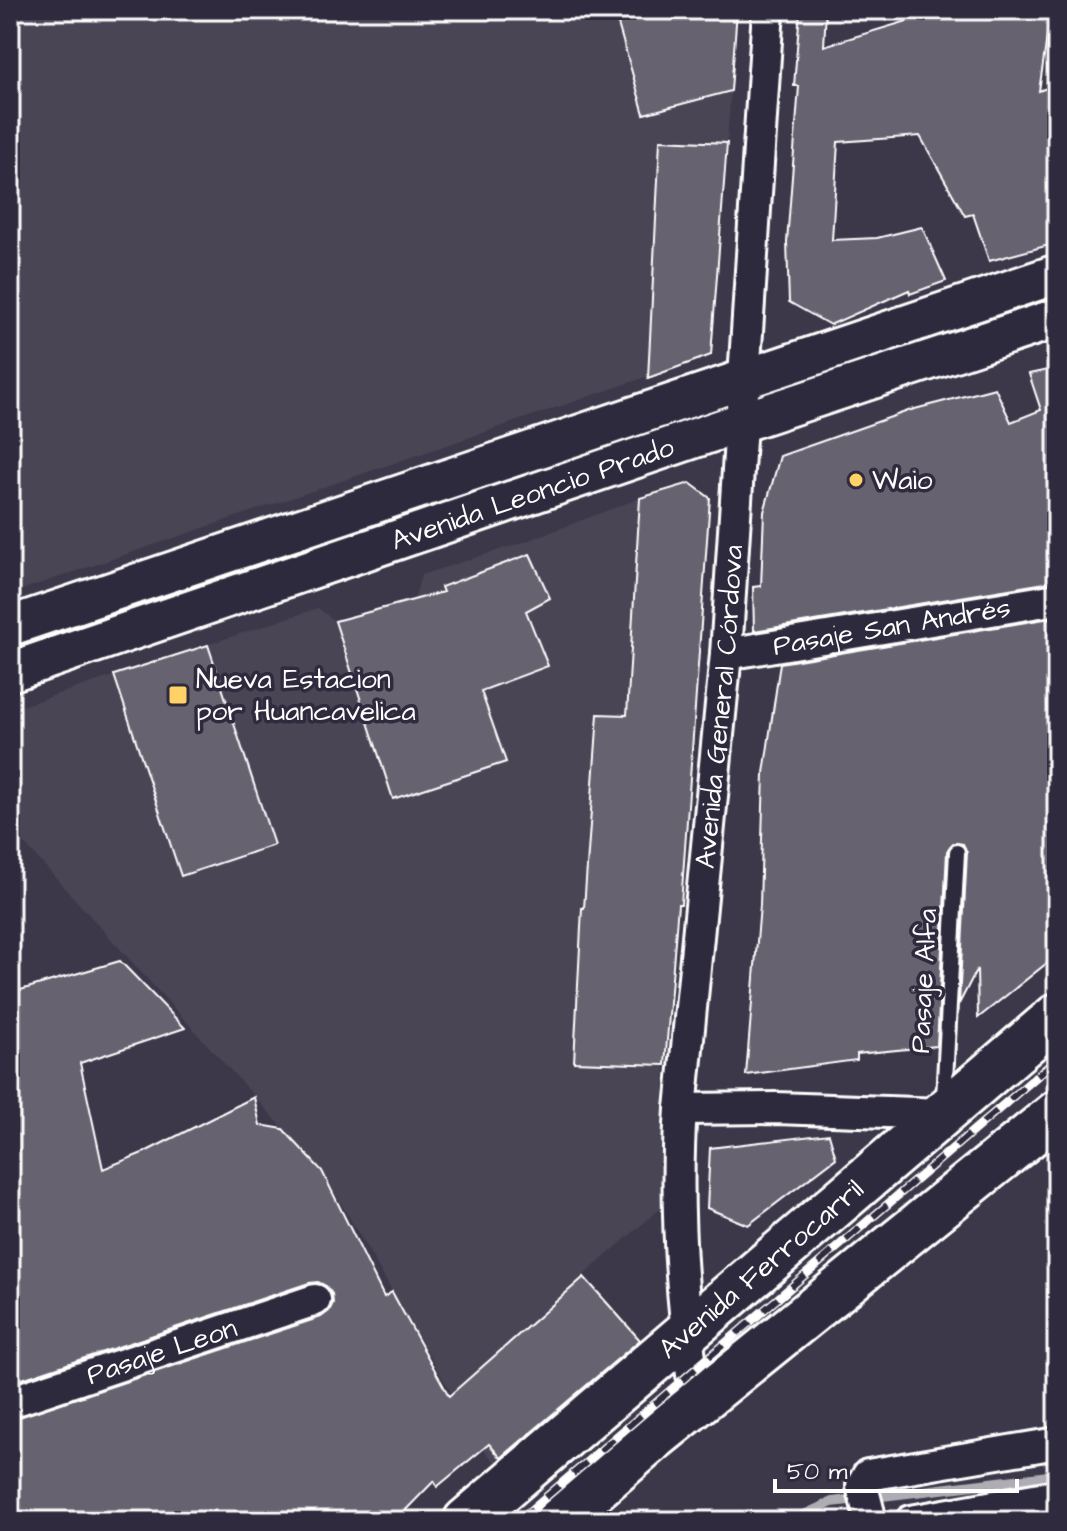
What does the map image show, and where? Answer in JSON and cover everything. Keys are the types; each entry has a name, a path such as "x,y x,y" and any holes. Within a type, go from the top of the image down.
{"main road":[{"name":"Avenida Ferrocarril","path":"466,1521 1057,1016"},
{"path":"558,1521 696,1404 1057,1113"}],"street":[{"name":"Avenida General Córdova","path":"696,1404 686,1335 677,1174 726,654 768,10"},
{"name":"Avenida Leoncio Prado","path":"10,626 1057,274"},
{"name":"Avenida Leoncio Prado","path":"10,672 1057,318"},
{"path":"249,545 263,586"},
{"name":"Pasaje San Andrés","path":"726,654 1057,599"},
{"path":"681,1109 776,1108 943,1114"},
{"name":"Pasaje Leon","path":"10,1402 315,1300"},
{"path":"871,1521 862,1486 868,1475 1057,1443"},
{"path":"917,1521 1012,1512 1057,1495"}],"lane":[{"name":"Pasaje Alfa","path":"943,1114 957,852"}],"shaded area":[{"path":"10,10 737,10 711,355 10,594"},
{"path":"690,483 710,498 681,904 677,916 665,1065 660,1209 583,1276 647,1348 506,1473 487,1454 322,1171 10,828 10,710 318,608 335,621 414,600 421,575"}],"building":[{"path":"614,10 737,10 731,91 644,114"},
{"path":"800,10 826,10 824,46 944,10 1051,10 1039,91 1057,84 1057,243 989,261 973,214 965,216 920,136 838,142 832,240 877,238 922,227 946,281 910,294 909,290 830,325 789,302 787,242 799,86 794,86"},
{"path":"660,140 727,143 711,355 648,378"},
{"path":"1057,368 1057,581 754,631 753,587 761,586 764,512 780,456 911,410 995,388 1011,422 1041,410 1029,374"},
{"path":"690,483 710,498 681,904 678,904 665,1065 574,1062 582,908 598,714 627,715 640,498"},
{"path":"530,554 550,598 526,611 548,666 481,691 506,762 393,799 335,621 443,592 441,587"},
{"path":"1057,617 1057,955 978,1018 977,969 959,1004 967,853 963,844 953,843 947,851 937,1046 857,1054 857,1060 746,1075 760,905 764,773 780,663"},
{"path":"208,645 274,845 181,876 114,675"},
{"path":"120,961 185,1028 80,1063 103,1169 145,1152 254,1097 260,1125 283,1129 322,1171 384,1297 392,1292 449,1396 584,1277 640,1340 501,1458 489,1444 437,1487 434,1481 395,1521 10,1521 10,1420 321,1317 333,1303 332,1294 326,1286 318,1282 309,1283 10,1383 10,993"},
{"path":"829,1134 836,1158 748,1225 707,1208 710,1148"}],"waterway":[{"path":"791,1521 832,1502 1057,1475"}],"railway":[{"path":"518,1521 1057,1059"}],"place":[{"name":"Waio","path":"856,480"},
{"name":"Nueva Estacion por Huancavelica","path":"178,695"}]}
